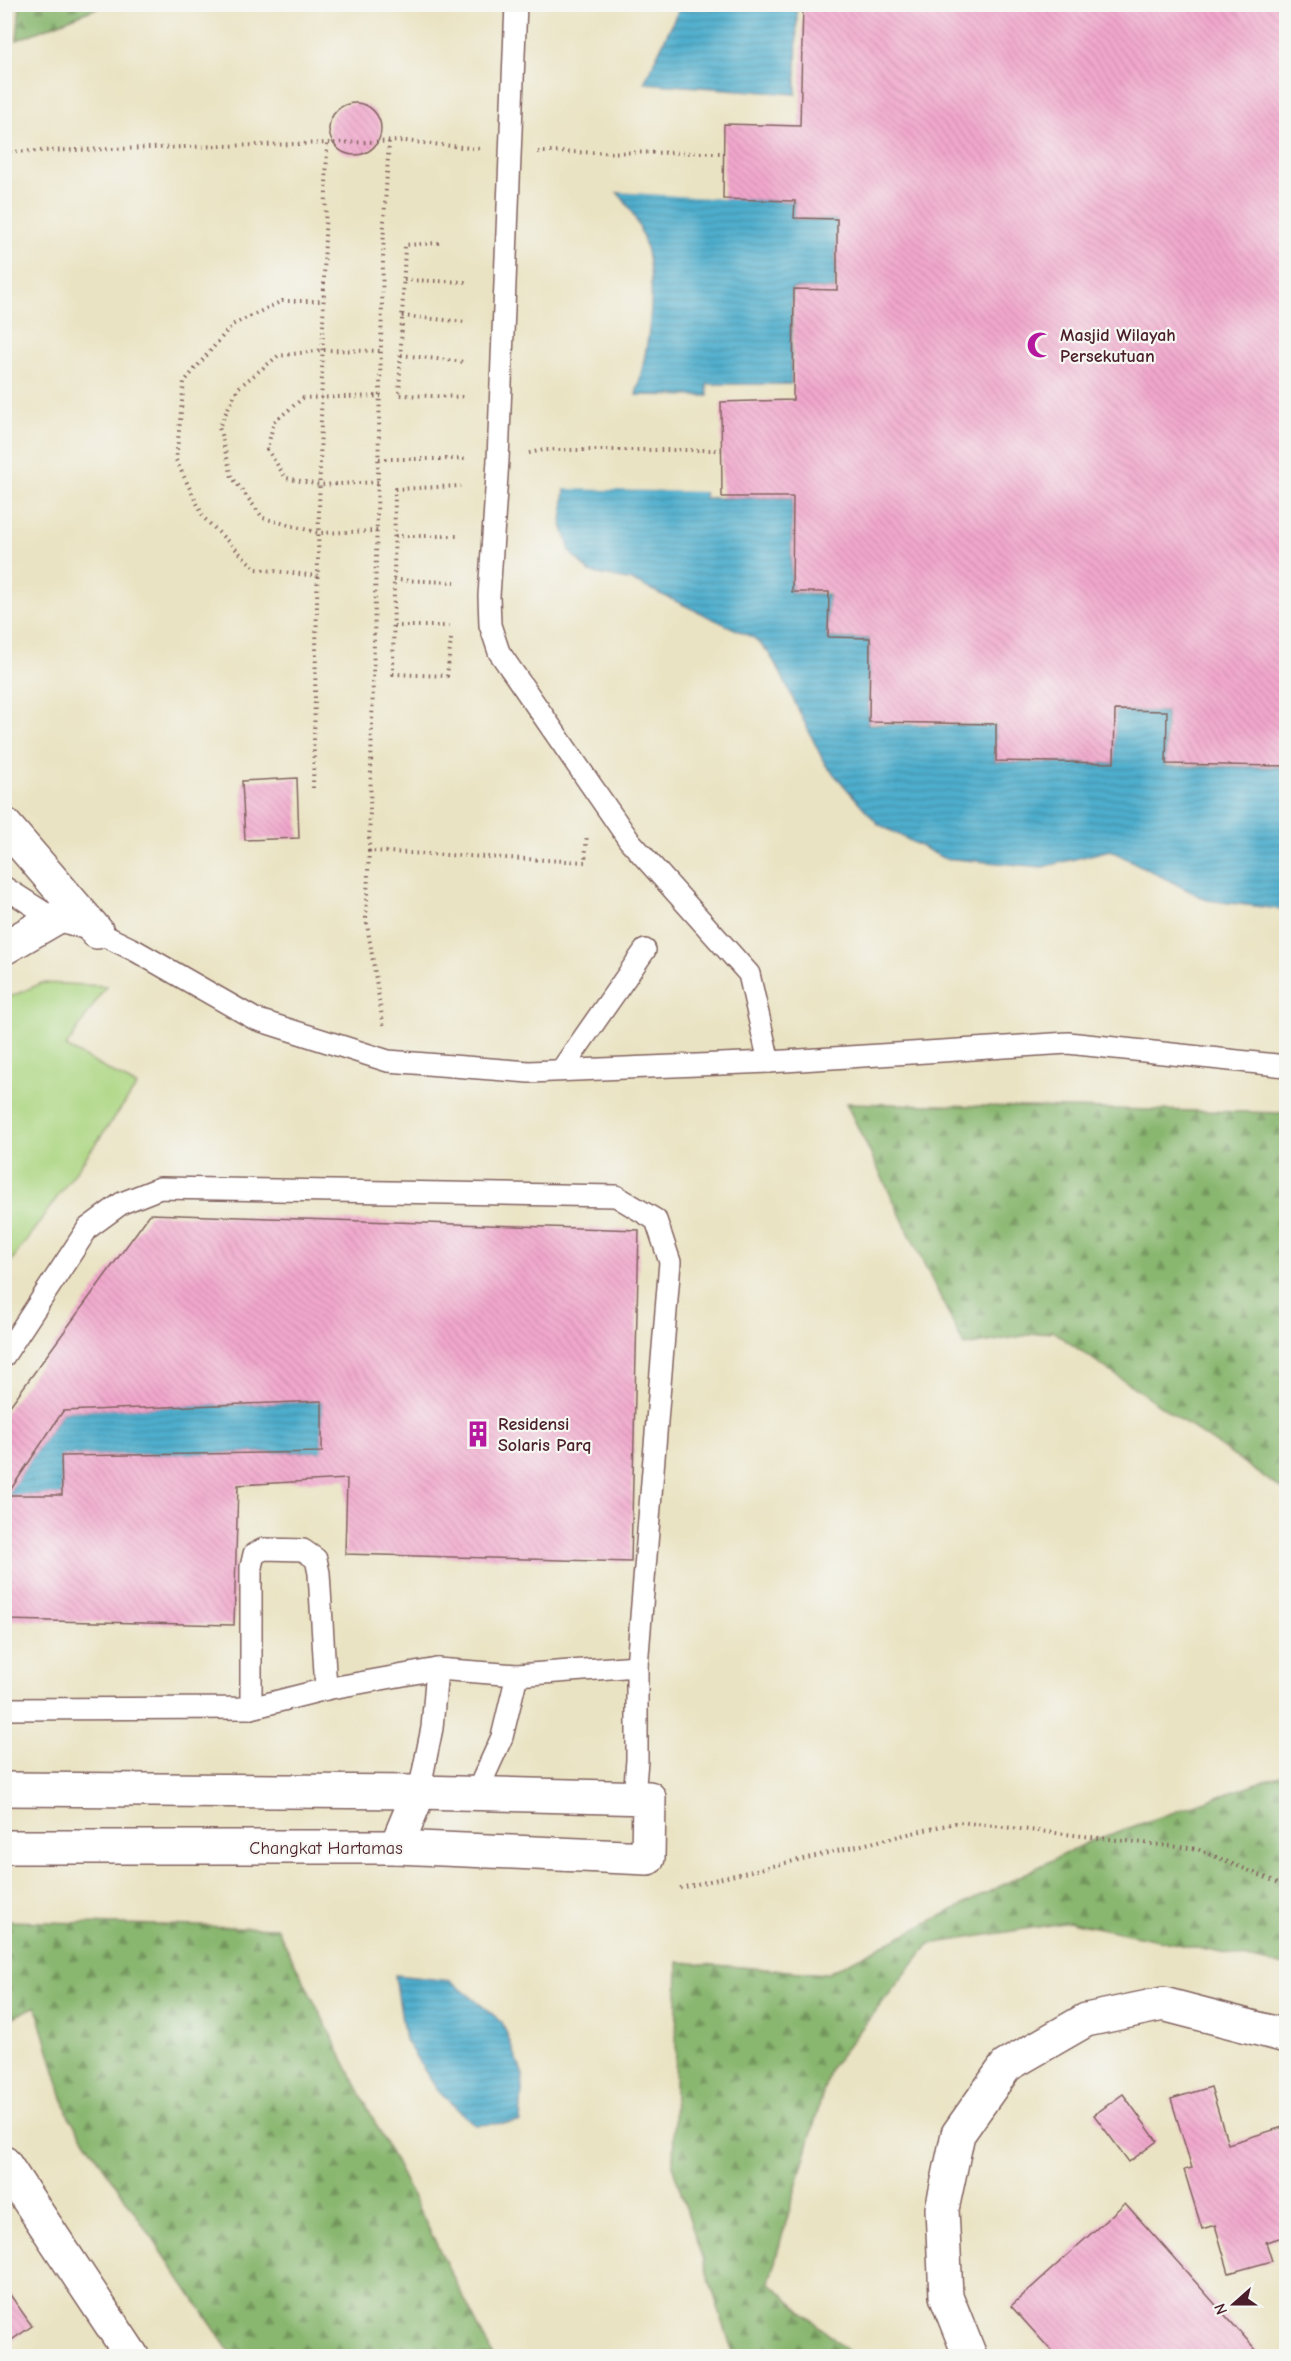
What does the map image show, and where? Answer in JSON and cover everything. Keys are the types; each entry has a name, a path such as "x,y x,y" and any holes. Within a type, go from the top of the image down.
{"street":[{"path":"4,824 97,932"},
{"path":"4,948 54,919"},
{"path":"4,1790 419,1792 634,1797"},
{"path":"396,1847 419,1792"},
{"name":"Changkat Hartamas","path":"4,1847 396,1847 648,1858 650,1798 634,1797"},
{"path":"970,2356 946,2295 942,2209 958,2134 1006,2066 1086,2020 1163,2004 1287,2036"},
{"path":"4,2163 132,2356"}],"lane":[{"path":"516,4 498,460 489,596 490,624 499,652 629,840 749,974 769,1062"},
{"path":"8,891 54,919 97,932 136,951 255,1019 388,1061 529,1072 769,1062 1068,1043 1287,1066"},
{"path":"562,1069 645,950"},
{"path":"4,1356 88,1228 122,1203 160,1188 616,1196 656,1220 670,1262 637,1666 637,1760 634,1797"},
{"path":"251,1708 251,1567 254,1554 264,1549 303,1550 316,1559 319,1573 326,1689"},
{"path":"4,1709 251,1708 326,1689 437,1669 517,1675 637,1666"},
{"path":"419,1792 432,1728 437,1669"},
{"path":"476,1794 502,1737 517,1675"}],"path":[{"path":"4,152 405,141 510,152 724,153"},
{"path":"388,1061 366,918 384,220 389,142"},
{"path":"313,788 327,143"},
{"path":"438,243 405,245 399,395 464,397"},
{"path":"404,280 468,282"},
{"path":"318,576 256,569 204,518 176,460 184,382 231,325 282,302 324,301"},
{"path":"402,316 466,322"},
{"path":"377,531 319,533 263,518 232,477 219,427 238,388 279,356 323,350 381,351"},
{"path":"401,355 465,362"},
{"path":"378,482 320,485 286,478 267,449 274,422 303,398 381,396"},
{"path":"379,459 498,460 543,450 722,450"},
{"path":"451,639 447,676 393,674 395,489 461,486"},
{"path":"394,536 458,536"},
{"path":"394,580 455,582"},
{"path":"394,626 452,626"},
{"path":"369,851 585,862 587,833 591,830"},
{"path":"680,1888 959,1822 1197,1849 1287,1886"}],"green space":[{"path":"20,4 104,5 17,40"},
{"path":"42,983 106,986 66,1047 137,1086 5,1270 5,999"},
{"path":"846,1103 1286,1113 1286,1492 1052,1331 964,1346"},
{"path":"1286,1773 1286,1966 1070,1922 929,1944 830,2068 769,2282 853,2356 734,2356 673,2168 678,1962 826,1974 1086,1843"},
{"path":"5,1921 277,1928 493,2356 233,2356 68,2115 36,2006 5,2021"}],"water":[{"path":"681,5 797,5 796,94 644,83"},
{"path":"617,192 794,202 794,219 837,220 835,289 792,288 791,384 707,384 708,396 636,395 647,344 650,317 649,263 643,237 633,213"},
{"path":"565,488 704,491 705,498 792,498 791,593 828,594 827,638 869,639 868,724 996,726 995,762 1114,764 1115,711 1166,712 1165,766 1286,767 1286,907 1279,909 1207,900 1110,850 1043,867 943,858 878,824 825,764 780,672 769,653 754,638 633,581 589,572 570,551 562,524"},
{"path":"322,1401 322,1452 61,1456 62,1495 7,1495 63,1411"},
{"path":"395,1975 451,1981 502,2022 523,2075 520,2122 475,2125 438,2091 405,2040"}],"pier":[{"path":"617,189 723,196 723,199 617,192"},
{"path":"565,485 704,488 707,492 562,489"}],"building":[{"name":"Masjid Wilayah Persekutuan","path":"803,4 1286,4 1286,766 1166,764 1167,711 1115,710 1114,763 996,761 996,724 869,722 870,638 828,637 829,592 792,592 793,497 722,497 721,402 793,400 794,289 837,290 837,219 794,218 795,201 723,199 724,124 800,126"},
{"path":"350,103 360,103 369,107 377,115 381,129 377,143 369,151 360,155 350,155 341,151 333,143 329,134 329,124 333,115 341,107"},
{"path":"297,778 299,838 245,840 242,781"},
{"name":"Residensi Solaris Parq","path":"150,1214 639,1230 631,1562 345,1554 347,1479 238,1485 234,1625 4,1620 4,1414","holes":["322,1401 322,1452 61,1456 62,1495 7,1495 63,1411"]},
{"path":"1211,2087 1228,2144 1286,2126 1286,2236 1266,2242 1272,2261 1229,2273 1215,2225 1202,2229 1184,2170 1192,2168 1171,2099"},
{"path":"1123,2094 1157,2141 1129,2162 1094,2115"},
{"path":"1125,2203 1257,2351 1251,2356 1056,2356 1011,2306"},
{"path":"4,2286 32,2326 4,2345"}],"place":[{"name":"Masjid Wilayah Persekutuan","path":"1040,345"},
{"name":"Residensi Solaris Parq","path":"478,1434"}]}
